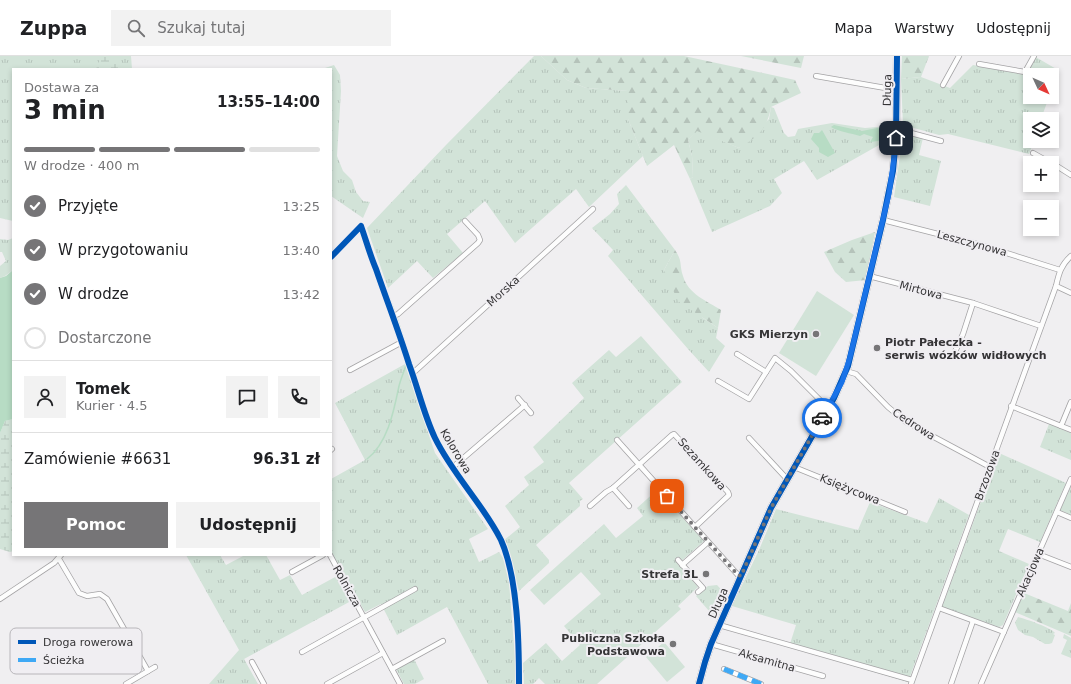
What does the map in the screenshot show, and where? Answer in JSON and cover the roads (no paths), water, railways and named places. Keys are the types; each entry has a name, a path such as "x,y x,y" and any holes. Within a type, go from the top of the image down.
{"street":[{"name":"Długa","path":"699,684 704,662 711,644 768,515 794,466 828,408 846,371 883,220 893,171 896,129 897,56"},
{"path":"943,85 959,56"},
{"path":"980,64 1025,72 1034,56"},
{"path":"816,76 897,90"},
{"path":"896,129 941,141"},
{"path":"1033,153 1039,156"},
{"path":"1059,168 1071,176"},
{"name":"Morska","path":"412,373 593,209"},
{"name":"Leszczynowa","path":"883,220 981,245 1060,270"},
{"path":"394,316 478,243 480,240 478,235 464,221"},
{"name":"Kolorowa","path":"332,256 361,226 394,316 428,420 436,439 488,518 501,541 513,583 517,628 519,684"},
{"path":"1060,270 1071,256"},
{"name":"Brzozowa","path":"719,625 911,682 1056,286 1060,270"},
{"name":"Mirtowa","path":"869,276 973,303 1041,326"},
{"path":"1056,286 1071,293"},
{"path":"954,354 963,334 973,303"},
{"path":"350,370 402,342"},
{"path":"737,354 766,372"},
{"path":"718,381 749,399 775,358 791,371 828,408"},
{"name":"Cedrowa","path":"846,371 856,374 888,407 906,422 990,467"},
{"path":"518,398 531,413"},
{"path":"1061,426 1071,402"},
{"name":"Kolorowa","path":"453,467 525,405"},
{"path":"1011,406 1071,430"},
{"name":"Sezamkowa","path":"590,506 613,488 674,434 728,492 729,495 695,527"},
{"path":"749,438 787,479"},
{"path":"617,440 738,575 741,576"},
{"name":"Księżycowa","path":"794,466 905,512"},
{"name":"Akacjowa","path":"982,684 1071,479"},
{"path":"613,488 629,506"},
{"path":"1057,512 1071,518"},
{"path":"682,565 708,542"},
{"path":"1038,554 1071,567"},
{"name":"Rolnicza","path":"292,572 321,556"},
{"name":"Rolnicza","path":"331,556 400,684"},
{"path":"0,599 44,570 60,557 80,593 87,596 100,594 107,599 124,628"},
{"path":"678,560 702,588 698,592"},
{"name":"Rolnicza","path":"302,652 415,589"},
{"path":"939,608 1004,632"},
{"path":"951,684 973,621"},
{"path":"392,669 443,641"},
{"name":"Aksamitna","path":"711,644 823,676"},
{"path":"327,684 383,653"},
{"path":"142,660 148,671"},
{"path":"252,662 264,684"},
{"path":"126,684 155,667"},
{"path":"724,669 761,684"}],"waterway":[{"path":"384,285 394,310"},
{"path":"397,318 411,362"},
{"path":"367,459 380,444 389,426 406,365"}],"place":[{"name":"GKS Mierzyn","path":"816,334"},
{"name":"Piotr Pałeczka - serwis wózków widłowych","path":"877,348"},
{"name":"Strefa 3L","path":"706,574"},
{"name":"Publiczna Szkoła Podstawowa","path":"673,644"}]}
